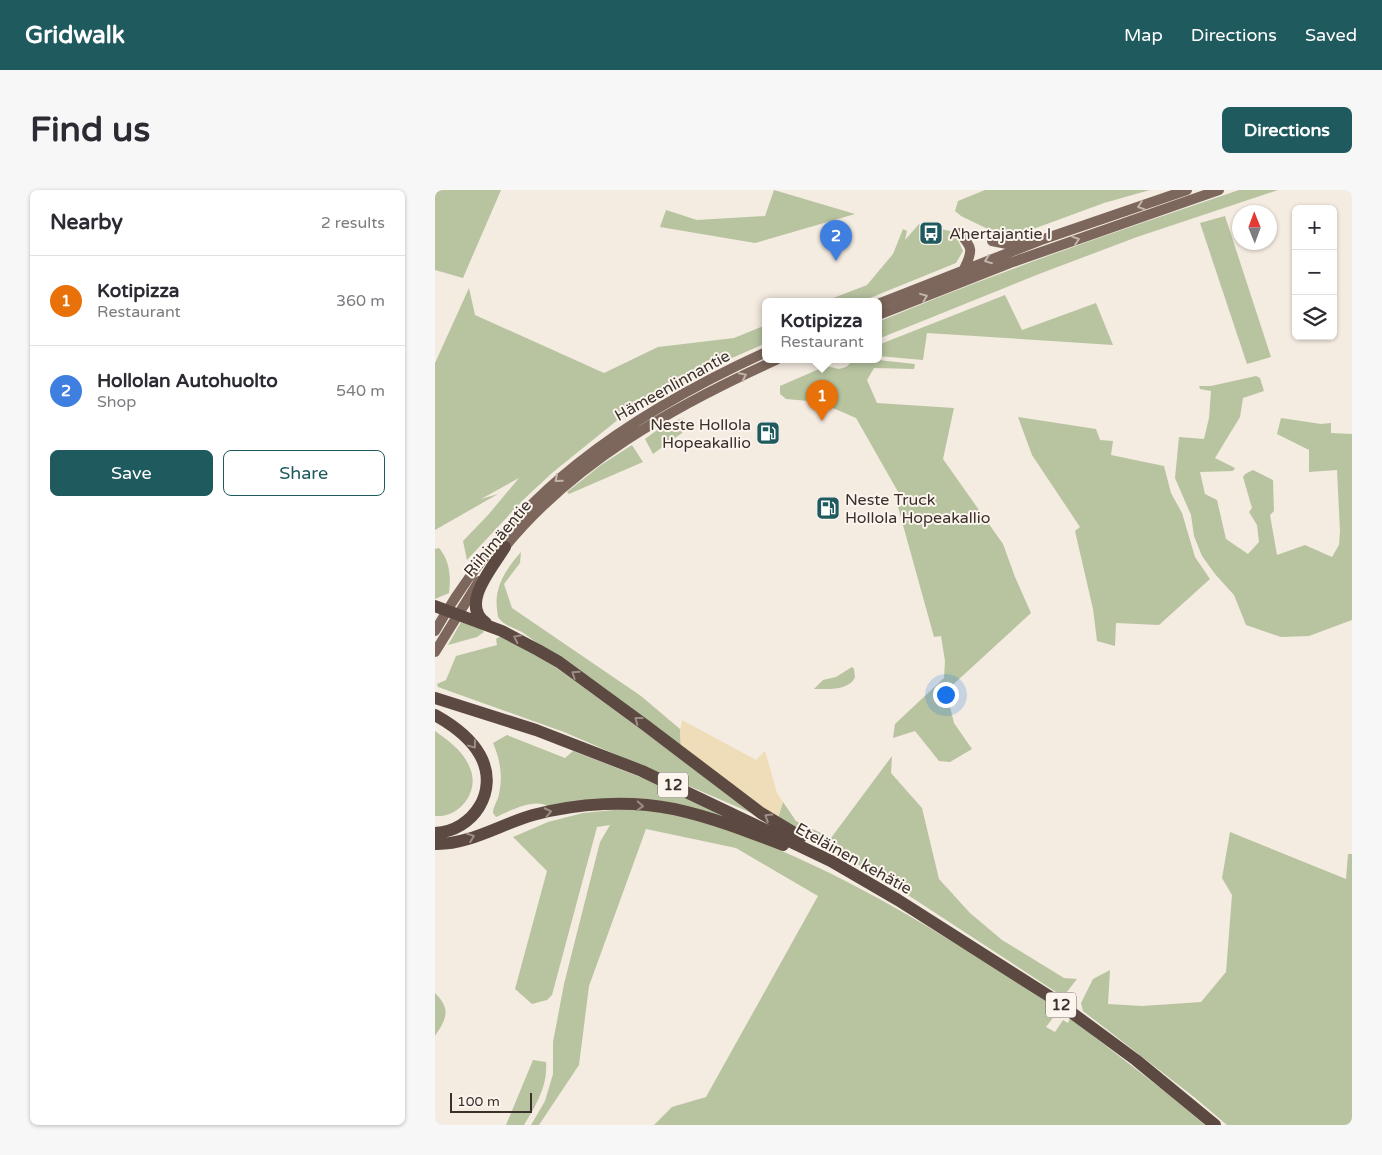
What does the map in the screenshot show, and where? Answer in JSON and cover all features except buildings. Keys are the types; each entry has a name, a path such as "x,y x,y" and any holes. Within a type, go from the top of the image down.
{"highway":[{"path":"505,547 475,599 477,614 480,619 526,643 567,668 761,813 853,869 898,900"},
{"path":"446,610 495,628"},
{"name":"Eteläinen kehätie","path":"435,698 536,730 642,771 831,861 999,963 1074,1014 1136,1060 1215,1125"},
{"path":"435,715 455,727 475,747 483,761 487,781 483,799 473,816 457,828 435,833"},
{"path":"435,844 455,842 519,819 560,810 612,805 655,806 715,820 754,834 830,865 898,900"}],"main road":[{"path":"882,302 1041,240 1187,190"},
{"path":"882,313 1010,263 1219,190"},
{"path":"959,233 970,244 971,251 965,269"},
{"path":"991,241 1017,243 1041,240"},
{"name":"Hämeenlinnantie","path":"595,448 682,394 762,354"},
{"name":"Hämeenlinnantie","path":"599,459 683,406 770,363"},
{"name":"Riihimäentie","path":"435,631 446,610 483,558 515,521 549,487 595,448"},
{"name":"Riihimäentie","path":"435,652 446,610 478,582 505,547 543,505 599,459"}],"green space":[{"path":"435,190 501,190 463,278 435,270"},
{"path":"774,190 855,214 755,243 660,227 666,210 697,220 765,216"},
{"path":"985,190 1150,190 1104,203 1012,236 996,233 961,216 955,211 958,201"},
{"path":"1239,190 1278,190 1137,237 882,337 882,320 967,286"},
{"path":"1225,216 1232,237 1232,250 1236,250 1271,357 1247,364 1200,223"},
{"path":"919,224 954,232 963,251 956,263 870,298 833,298 867,285 893,254 903,229 907,231 905,240"},
{"path":"469,288 475,315 604,373 658,347 734,338 762,327 762,345 725,361 620,418 552,473 523,500 467,560 463,541 519,478 481,499 498,494 435,530 435,363"},
{"path":"1005,295 1022,330 1096,303 1113,345 927,333 923,360 882,356 882,343"},
{"path":"882,360 915,364 914,369 874,368 867,380 877,403 954,408 943,459 1003,544 1031,613 946,691 954,723 972,749 950,762 939,761 915,731 893,738 895,724 944,678 945,661 941,636 934,637 898,507 905,504 856,418 819,402 786,399 780,394 780,386 826,366 839,369 851,363 882,363"},
{"path":"1256,376 1260,378 1264,391 1243,398 1240,417 1215,458 1235,468 1233,471 1200,472 1205,494 1217,500 1226,539 1248,554 1259,542 1257,525 1249,512 1252,508 1243,477 1253,470 1273,480 1274,511 1270,515 1277,555 1305,545 1332,557 1339,545 1340,531 1337,470 1309,472 1309,450 1277,434 1281,418 1321,424 1331,423 1331,433 1352,434 1352,620 1309,636 1281,637 1246,625 1234,595 1202,556 1194,536 1191,515 1175,478 1179,437 1204,439 1209,418 1211,391 1200,389 1199,386 1211,386"},
{"path":"1018,417 1096,429 1100,440 1113,441 1111,455 1164,466 1171,493 1182,513 1195,557 1210,579 1159,625 1116,623 1115,646 1097,641 1093,609 1075,531 1080,527 1032,455"},
{"path":"683,418 687,422 682,433 653,454 645,439 664,425"},
{"path":"632,445 643,462 569,494 567,492 601,465"},
{"path":"439,548 448,564 450,587 449,593 435,599 435,549"},
{"path":"521,552 520,563 504,584 512,608 641,696 680,729 681,747 522,632 500,620 498,617 497,601 500,585 506,571"},
{"path":"461,622 481,628 484,632 477,637 448,645"},
{"path":"502,635 554,666 763,818 564,732 438,687 437,684 446,680 456,656 497,645 496,639"},
{"path":"852,667 855,677 848,685 837,688 814,689 823,680 836,677"},
{"path":"435,731 451,743 467,762 472,777 472,785 470,794 460,808 452,813 435,816"},
{"path":"507,735 565,758 573,751 648,780 729,819 679,805 549,807 543,804 530,804 496,817 493,810 499,794 501,774 493,743"},
{"path":"892,756 891,773 922,808 939,879 970,913 1002,940 1064,978 1077,979 1066,993 1056,992 888,882 778,818 783,802 796,821 831,838"},
{"path":"624,809 653,811 690,818 735,833 778,849 860,888 900,910 1055,1006 1052,1012 1055,1015 1046,1027 1055,1032 1063,1020 1068,1023 1070,1018 1205,1125 654,1125 672,1107 706,1097 818,896 736,848 646,829 589,986 579,1065 539,1125 531,1125 545,1101 553,1074 553,1042 564,984 600,842 610,825 597,827 552,995 547,1000 532,1004 515,989 547,871 513,837 548,822 583,813"},
{"path":"1230,832 1346,879 1348,854 1352,854 1352,1125 1227,1125 1083,1011 1081,1003 1093,979 1110,970 1108,1004 1142,1006 1201,1002 1226,972 1232,895 1222,878"},
{"path":"435,993 443,1004 445,1014 435,1036"},
{"path":"533,1060 546,1062 545,1079 540,1095 524,1125 506,1125"}],"sand":[{"path":"682,720 756,760 765,751 777,793 783,802 778,818 681,747 680,731"}],"place":[{"name":"Ahertajantie I","path":"931,233"},
{"name":"Hollolan Autohuolto","path":"836,261"},
{"name":"Kotipizza","path":"822,421"},
{"name":"Neste Hollola Hopeakallio","path":"768,433"},
{"name":"Neste Truck Hollola Hopeakallio","path":"828,508"}]}
